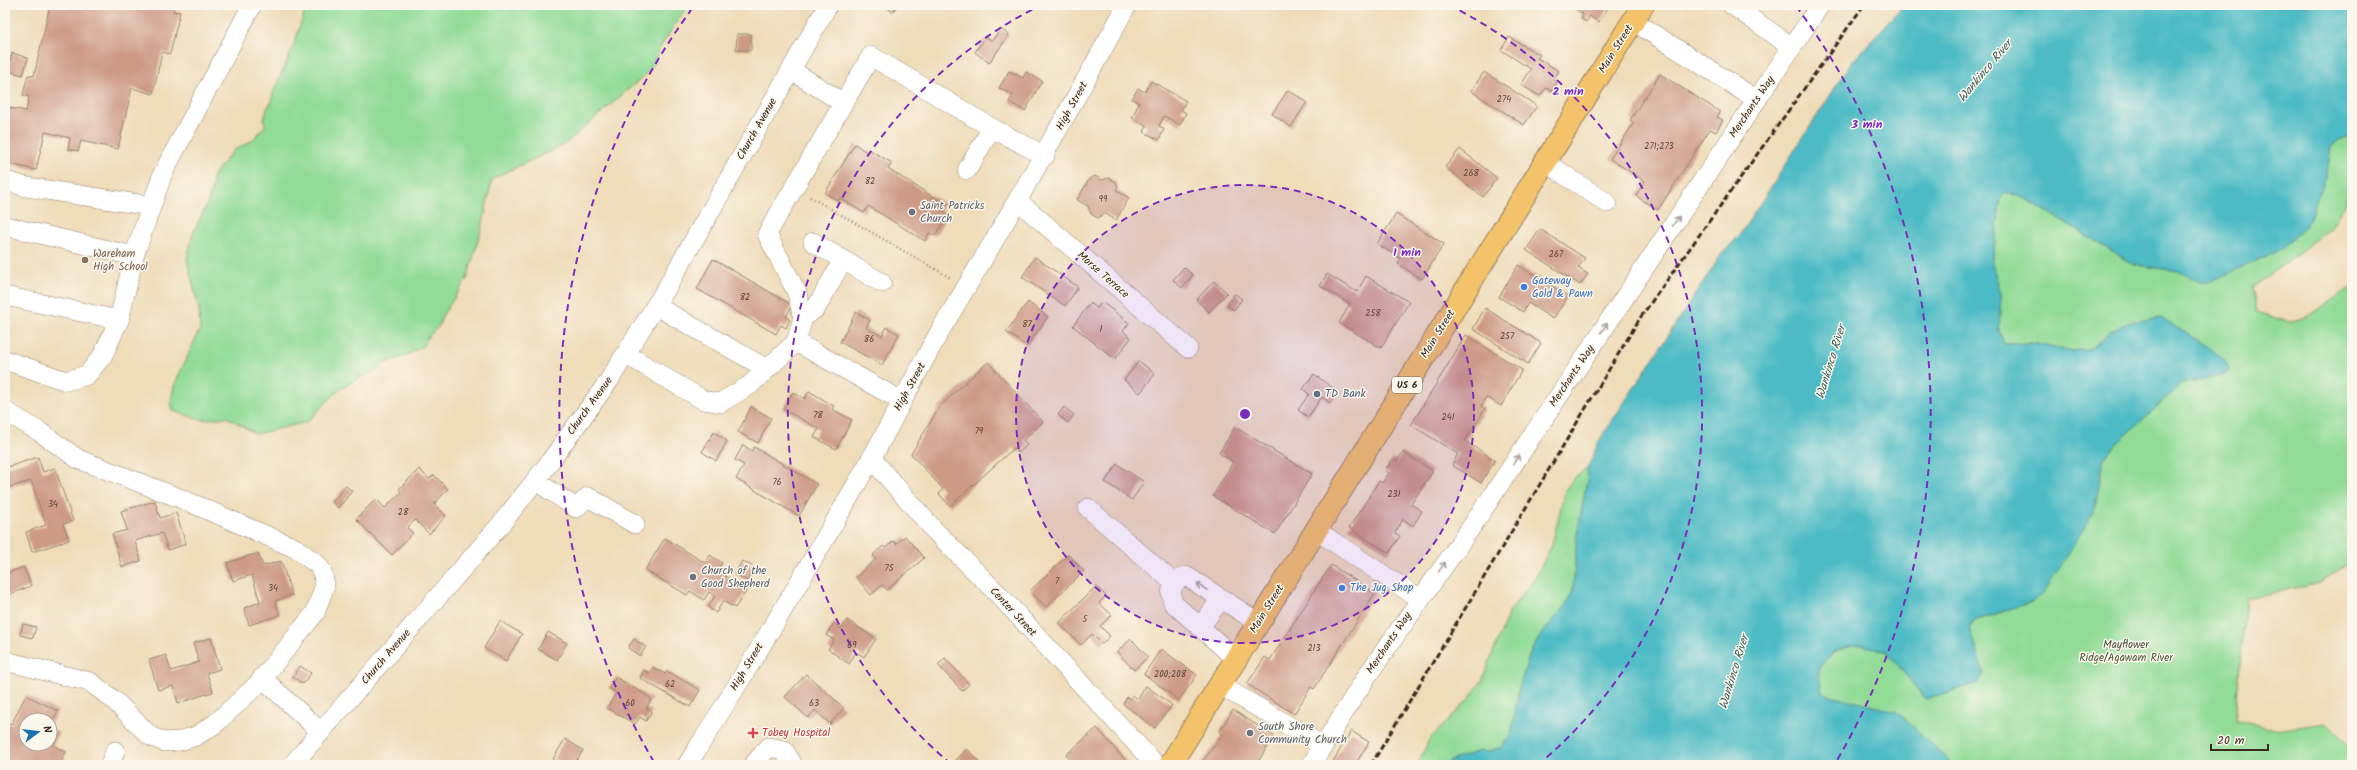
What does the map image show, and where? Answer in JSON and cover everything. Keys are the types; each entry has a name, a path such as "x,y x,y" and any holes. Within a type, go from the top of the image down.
{"main road":[{"name":"Main Street","path":"1170,765 1638,13"}],"street":[{"path":"5,360 66,381 87,375 102,355 119,320 134,256 163,173 252,5"},
{"name":"Church Avenue","path":"292,765 501,524 536,480 627,355 828,5"},
{"name":"High Street","path":"686,765 782,609 871,458 947,319 968,287 1045,156 1127,5"},
{"path":"1732,5 1792,47"},
{"name":"Merchants Way","path":"1311,765 1367,676 1472,526 1820,5"},
{"path":"1638,13 1757,100"},
{"path":"627,355 703,400 720,403 750,385 796,342 803,318 797,293 767,234 871,56 992,128 1045,156"},
{"path":"791,70 843,103"},
{"path":"967,170 992,128"},
{"path":"1545,162 1607,203"},
{"path":"5,181 27,187 151,206"},
{"name":"Morse Terrace","path":"1018,201 1188,348"},
{"path":"5,226 134,256"},
{"path":"813,242 882,283"},
{"path":"803,318 816,308 843,260"},
{"path":"5,296 119,320"},
{"path":"656,306 767,369"},
{"path":"796,342 902,401"},
{"path":"5,410 40,432 78,459 189,501 278,539 317,564 322,571 325,585 319,606 310,620 262,678 226,715 204,732 180,741 164,742 150,736 115,701 90,682 5,661"},
{"name":"Center Street","path":"871,458 935,531 1001,597 1156,765"},
{"path":"536,480 576,508 588,497 636,524"},
{"path":"1088,508 1174,583"},
{"path":"1317,530 1420,599"},
{"path":"1236,659 1173,603 1170,593 1174,583 1186,576 1259,623"},
{"path":"1200,627 1221,599"},
{"path":"262,678 321,732"},
{"path":"1220,685 1323,746"},
{"path":"753,765 769,747 784,750 793,765"}],"path":[{"path":"793,188 968,287"}],"green space":[{"path":"307,5 688,5 661,46 654,63 645,75 565,144 492,179 483,223 467,279 442,316 439,326 428,337 423,346 405,356 384,363 378,370 361,377 339,390 307,422 256,434 227,417 202,420 173,411 171,401 174,386 200,329 199,310 187,259 193,233 208,202 213,186 213,175 233,151 253,140 265,125 264,120 267,108 272,102 273,93 293,47"},
{"name":"Mayflower Ridge/Agawam River","path":"2352,135 2352,189 2331,228 2252,288 2257,312 2288,322 2308,316 2352,287 2352,561 2321,583 2246,598 2235,721 2254,723 2274,730 2328,723 2352,749 2352,765 1852,765 1822,693 1818,669 1834,651 1861,644 1887,652 1922,695 1979,656 1970,628 1973,621 2006,611 2110,450 2181,384 2225,375 2110,331 2090,349 2070,351 2031,343 2004,344 1999,330 2001,294 1992,264 2001,197 2006,192 2026,199 2135,265 2178,271 2200,282 2326,178 2331,147 2339,140"},
{"path":"1587,469 1588,475 1577,535 1573,591 1564,608 1543,632 1531,651 1519,688 1511,736 1500,748 1487,752 1480,751 1450,761 1446,765 1417,765 1429,740 1467,701 1482,681 1509,612 1535,578 1552,545 1565,490 1574,478"}],"water":[{"name":"Wankinco River","path":"1904,5 2352,5 2352,135 2339,140 2331,147 2326,178 2305,227 2282,249 2209,282 2200,282 2178,271 2135,265 2026,199 2006,192 2001,197 1992,264 2001,294 1999,330 2004,344 2031,343 2070,351 2090,349 2110,331 2130,322 2161,318 2209,347 2225,361 2228,370 2225,375 2181,384 2110,450 2104,460 2094,512 2043,594 2032,602 1973,621 1970,628 1984,674 1978,683 1926,699 1887,652 1861,644 1834,651 1818,669 1822,693 1897,712 1954,765 1446,765 1450,761 1480,751 1487,752 1500,748 1511,736 1519,688 1531,651 1543,632 1564,608 1573,591 1577,535 1588,475 1587,469 1599,441 1721,255 1739,236 1852,62"}],"building":[{"path":"50,5 174,5 173,11 180,12 170,54 162,52 153,94 132,88 118,149 81,141 78,151 68,149 70,138 45,132 36,170 5,163 5,107 26,111 29,97 23,95 28,75 34,76"},
{"path":"883,5 897,5 893,12"},
{"path":"1569,5 1610,5 1599,22 1590,16 1586,22 1581,18 1583,14"},
{"path":"1001,29 1009,35 989,63 975,52 986,37 992,41"},
{"path":"737,34 751,34 751,50 736,50"},
{"path":"1509,37 1540,55 1537,58 1559,71 1553,80 1557,82 1552,91 1546,88 1540,96 1521,85 1531,69 1501,50"},
{"path":"12,53 28,58 23,75 8,71"},
{"path":"1009,71 1023,78 1026,72 1042,81 1025,111 1009,102 1013,95 999,88"},
{"path":"1484,72 1537,106 1524,125 1471,91"},
{"path":"1660,74 1720,112 1717,117 1723,120 1716,132 1710,129 1658,210 1636,196 1645,181 1610,159 1634,123 1630,120"},
{"path":"1151,81 1186,101 1181,110 1186,113 1180,125 1164,116 1159,126 1164,129 1159,140 1144,132 1147,126 1132,118 1139,103 1132,99 1138,88 1145,92"},
{"path":"1288,90 1307,102 1291,127 1272,114"},
{"path":"855,144 868,153 870,150 892,163 888,169 945,204 941,210 948,214 935,236 929,233 925,241 868,206 864,213 840,198 838,201 825,193"},
{"path":"1460,149 1497,178 1483,197 1445,167"},
{"path":"1095,176 1102,180 1109,178 1116,182 1118,187 1116,190 1129,198 1116,220 1104,213 1098,218 1091,214 1088,206 1077,200 1090,178"},
{"path":"1396,214 1444,244 1422,279 1398,264 1401,259 1377,244"},
{"path":"1540,229 1585,258 1578,268 1588,274 1580,285 1526,250"},
{"path":"1035,257 1078,287 1065,306 1022,277"},
{"path":"713,259 792,305 786,317 790,320 786,328 781,325 776,334 697,289"},
{"path":"1518,265 1568,296 1553,319 1528,303 1523,312 1499,297"},
{"path":"1184,267 1193,275 1182,288 1173,280"},
{"path":"1327,274 1357,292 1366,276 1409,302 1381,348 1339,323 1350,304 1320,286"},
{"path":"1214,281 1227,293 1209,312 1196,300"},
{"path":"1235,294 1242,299 1234,310 1227,305"},
{"path":"1028,302 1048,317 1027,346 1006,332"},
{"path":"1102,302 1129,323 1123,331 1131,338 1115,359 1073,326 1090,303 1097,308"},
{"path":"1485,308 1541,343 1528,364 1473,329"},
{"path":"856,312 870,320 866,328 882,336 886,327 899,334 882,365 840,342"},
{"path":"1466,335 1522,370 1501,406 1486,397 1481,406 1485,409 1465,441 1495,460 1481,483 1452,465 1458,454 1411,425"},
{"path":"1139,361 1155,374 1140,393 1124,380"},
{"path":"988,362 1043,422 1023,440 1027,445 1018,453 1014,448 950,506 939,494 943,489 911,454 940,406"},
{"path":"1314,374 1338,392 1330,403 1322,397 1308,417 1298,410 1309,394 1303,389"},
{"path":"809,391 834,406 832,409 852,420 836,449 814,437 819,429 783,409 793,392 805,399"},
{"path":"751,407 771,418 758,443 738,432"},
{"path":"1064,407 1074,415 1068,423 1058,415"},
{"path":"1235,427 1312,474 1275,534 1213,496 1233,462 1219,453"},
{"path":"714,432 727,441 716,461 702,452"},
{"path":"743,445 752,451 754,447 817,484 799,516 736,479 744,465 735,460"},
{"path":"1403,452 1433,471 1411,504 1422,511 1413,526 1403,519 1395,533 1400,536 1389,553 1349,528 1379,481 1382,483 1389,473 1385,470 1393,459 1397,461"},
{"path":"38,457 43,472 55,468 73,521 63,524 69,540 32,552 26,532 46,525 31,481 10,487 5,468"},
{"path":"1117,464 1144,482 1132,500 1105,482"},
{"path":"419,469 429,479 434,475 448,489 434,504 446,516 429,534 415,520 407,528 413,533 392,555 356,519 376,499 385,508 401,492 399,489"},
{"path":"346,486 352,491 338,508 332,502"},
{"path":"155,501 160,518 176,513 186,544 168,550 162,533 135,541 141,561 122,567 112,534 127,530 121,511"},
{"path":"905,536 924,558 887,590 882,585 871,595 856,577 876,559 873,555 883,546 885,548 894,541 896,544"},
{"path":"665,538 705,563 710,555 722,563 717,571 747,590 735,608 723,601 716,613 708,607 715,596 709,592 704,600 690,591 687,595 645,570"},
{"path":"258,553 263,566 281,561 292,595 275,601 280,615 249,625 244,608 260,602 252,575 233,581 227,563"},
{"path":"1068,555 1084,571 1046,607 1030,591"},
{"path":"742,561 754,567 747,581 735,574"},
{"path":"1331,565 1375,593 1314,689 1311,687 1294,714 1247,684 1265,657 1270,660"},
{"path":"24,567 31,586 5,596 5,574"},
{"path":"1096,586 1106,596 1099,603 1112,615 1100,626 1110,636 1102,644 1092,634 1081,645 1059,623"},
{"path":"847,620 876,639 864,657 856,652 849,664 828,649 834,640 826,635 834,623 841,629"},
{"path":"500,621 522,634 506,661 484,648"},
{"path":"23,624 36,627 33,638 20,635"},
{"path":"548,632 567,643 557,660 538,649"},
{"path":"211,638 220,669 207,673 213,692 178,703 173,686 158,690 149,660 166,655 171,671 199,662 193,643"},
{"path":"634,639 646,647 640,656 628,648"},
{"path":"1131,639 1148,657 1134,670 1117,652"},
{"path":"1161,649 1197,675 1179,700 1144,674"},
{"path":"945,658 969,684 962,691 938,665"},
{"path":"300,666 311,673 303,684 293,677"},
{"path":"653,667 665,674 667,671 700,690 690,707 640,678 644,670 649,673"},
{"path":"806,674 844,708 830,724 815,710 808,718 785,697"},
{"path":"616,677 652,699 646,708 652,711 646,721 640,717 635,724 607,708 616,693 609,688"},
{"path":"1146,686 1172,705 1155,728 1123,704 1127,697 1130,699 1133,695 1138,699"},
{"path":"26,695 58,711 18,712 18,752 58,752 58,748 66,752 60,765 11,765 5,762 5,721 11,725"},
{"path":"1233,710 1274,736 1256,765 1200,765 1223,734 1219,732"},
{"path":"1097,728 1129,765 1075,765 1066,755"},
{"path":"1351,731 1369,742 1355,765 1331,765"},
{"path":"565,739 583,750 574,765 563,765 553,759"},
{"path":"967,749 979,761 976,765 951,765"}],"railway":[{"path":"1371,765 1640,318 1864,5"}],"place":[{"name":"Saint Patricks Church","path":"912,212"},
{"name":"Wareham High School","path":"85,260"},
{"name":"Gateway Gold & Pawn","path":"1524,287"},
{"name":"TD Bank","path":"1317,394"},
{"name":"Church of the Good Shepherd","path":"693,577"},
{"name":"The Jug Shop","path":"1342,588"},
{"name":"Tobey Hospital","path":"753,733"},
{"name":"South Shore Community Church","path":"1250,733"}]}
